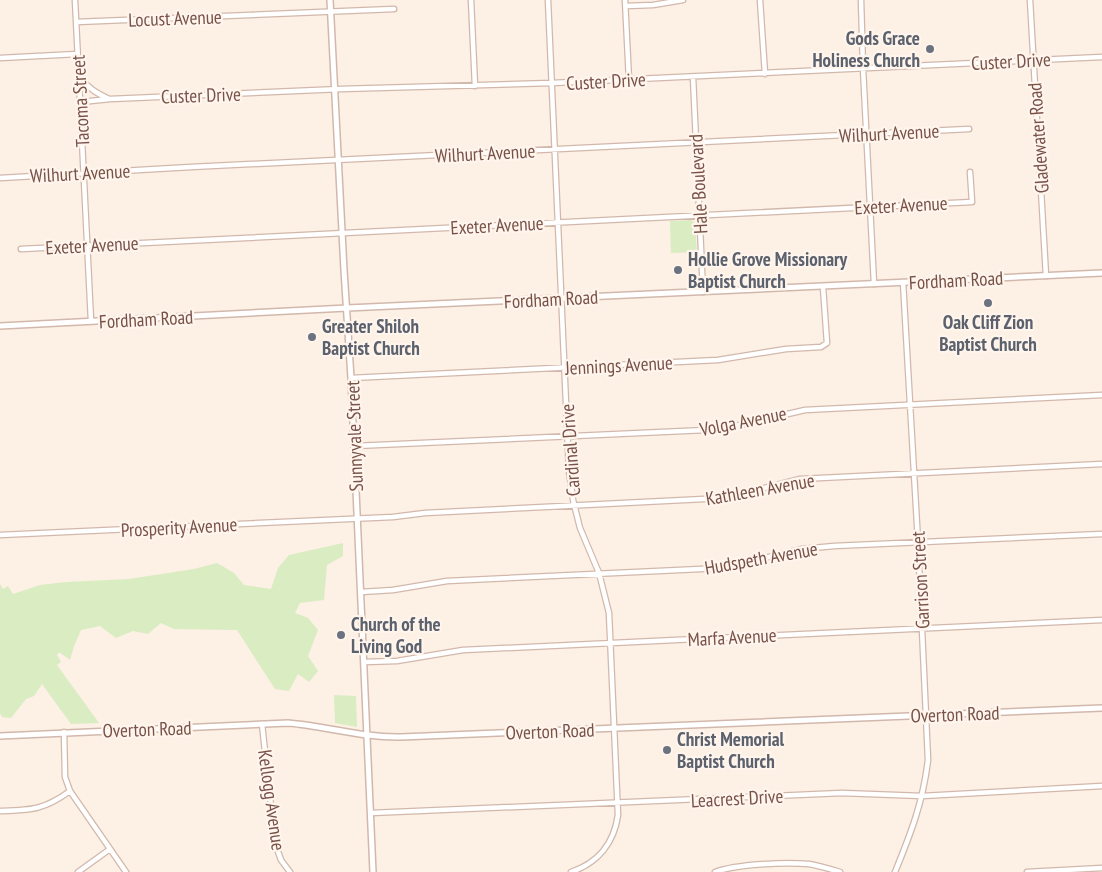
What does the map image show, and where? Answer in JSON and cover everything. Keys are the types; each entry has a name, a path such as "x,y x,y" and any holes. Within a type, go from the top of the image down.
{"street":[{"name":"Tacoma Street","path":"75,0 91,321"},
{"name":"Sunnyvale Street","path":"330,0 355,446 373,872"},
{"path":"471,0 475,86"},
{"name":"Cardinal Drive","path":"548,0 570,471 574,506 584,539 599,573 609,613 617,803 616,828 605,849 587,865 571,872"},
{"path":"625,0 629,80"},
{"path":"626,6 653,6 683,0"},
{"path":"760,0 765,74"},
{"path":"861,0 874,284"},
{"name":"Gladewater Road","path":"1030,0 1046,276"},
{"name":"Locust Avenue","path":"76,22 394,9"},
{"path":"0,58 77,54"},
{"name":"Custer Drive","path":"81,102 110,99 335,90 552,84 1102,57"},
{"name":"Custer Drive","path":"79,75 87,87 110,99"},
{"name":"Hale Boulevard","path":"693,77 703,292"},
{"name":"Wilhurt Avenue","path":"0,178 83,172 969,129"},
{"name":"Exeter Avenue","path":"21,249 972,202 970,172"},
{"name":"Fordham Road","path":"0,326 1102,273"},
{"name":"Garrison Street","path":"895,872 916,819 928,760 904,282"},
{"name":"Jennings Avenue","path":"351,378 718,360 786,349 821,347 828,343 823,286"},
{"name":"Volga Avenue","path":"355,446 712,430 805,410 1102,395"},
{"name":"Kathleen Avenue","path":"358,518 724,498 800,479 1102,464"},
{"name":"Prosperity Avenue","path":"0,535 358,518"},
{"name":"Hudspeth Avenue","path":"361,592 394,590 447,580 722,568 802,549 1102,534"},
{"name":"Marfa Avenue","path":"364,662 397,662 463,650 1102,620"},
{"name":"Overton Road","path":"0,736 262,724 302,724 366,736 402,738 1102,708"},
{"name":"Kellogg Avenue","path":"262,724 275,843 281,860 290,872"},
{"path":"64,732 66,778 70,792 126,872"},
{"name":"Leacrest Drive","path":"371,813 842,793 922,796 1102,786"},
{"path":"0,811 41,808 70,792"},
{"path":"78,872 110,849"},
{"path":"715,872 739,866 796,864 822,866 840,872"},
{"path":"1027,872 1102,868"}],"green space":[{"path":"691,220 695,223 697,252 671,253 670,221"},
{"path":"343,543 343,556 327,565 324,600 300,603 295,613 308,618 318,630 308,656 318,671 309,682 298,674 289,691 275,689 237,630 174,629 161,623 148,634 133,631 116,638 100,626 81,630 70,660 59,652 57,655 61,662 57,665 99,723 71,724 42,684 34,696 26,699 11,718 2,717 0,713 0,584 3,589 8,586 13,594 40,585 129,579 194,569 217,563 234,573 244,585 271,589 278,568 289,555"},
{"path":"334,695 356,696 357,727 335,723"}],"place":[{"name":"Gods Grace Holiness Church","path":"930,49"},
{"name":"Hollie Grove Missionary Baptist Church","path":"678,270"},
{"name":"Oak Cliff Zion Baptist Church","path":"988,303"},
{"name":"Greater Shiloh Baptist Church","path":"312,337"},
{"name":"Church of the Living God","path":"341,635"},
{"name":"Christ Memorial Baptist Church","path":"667,750"}]}
